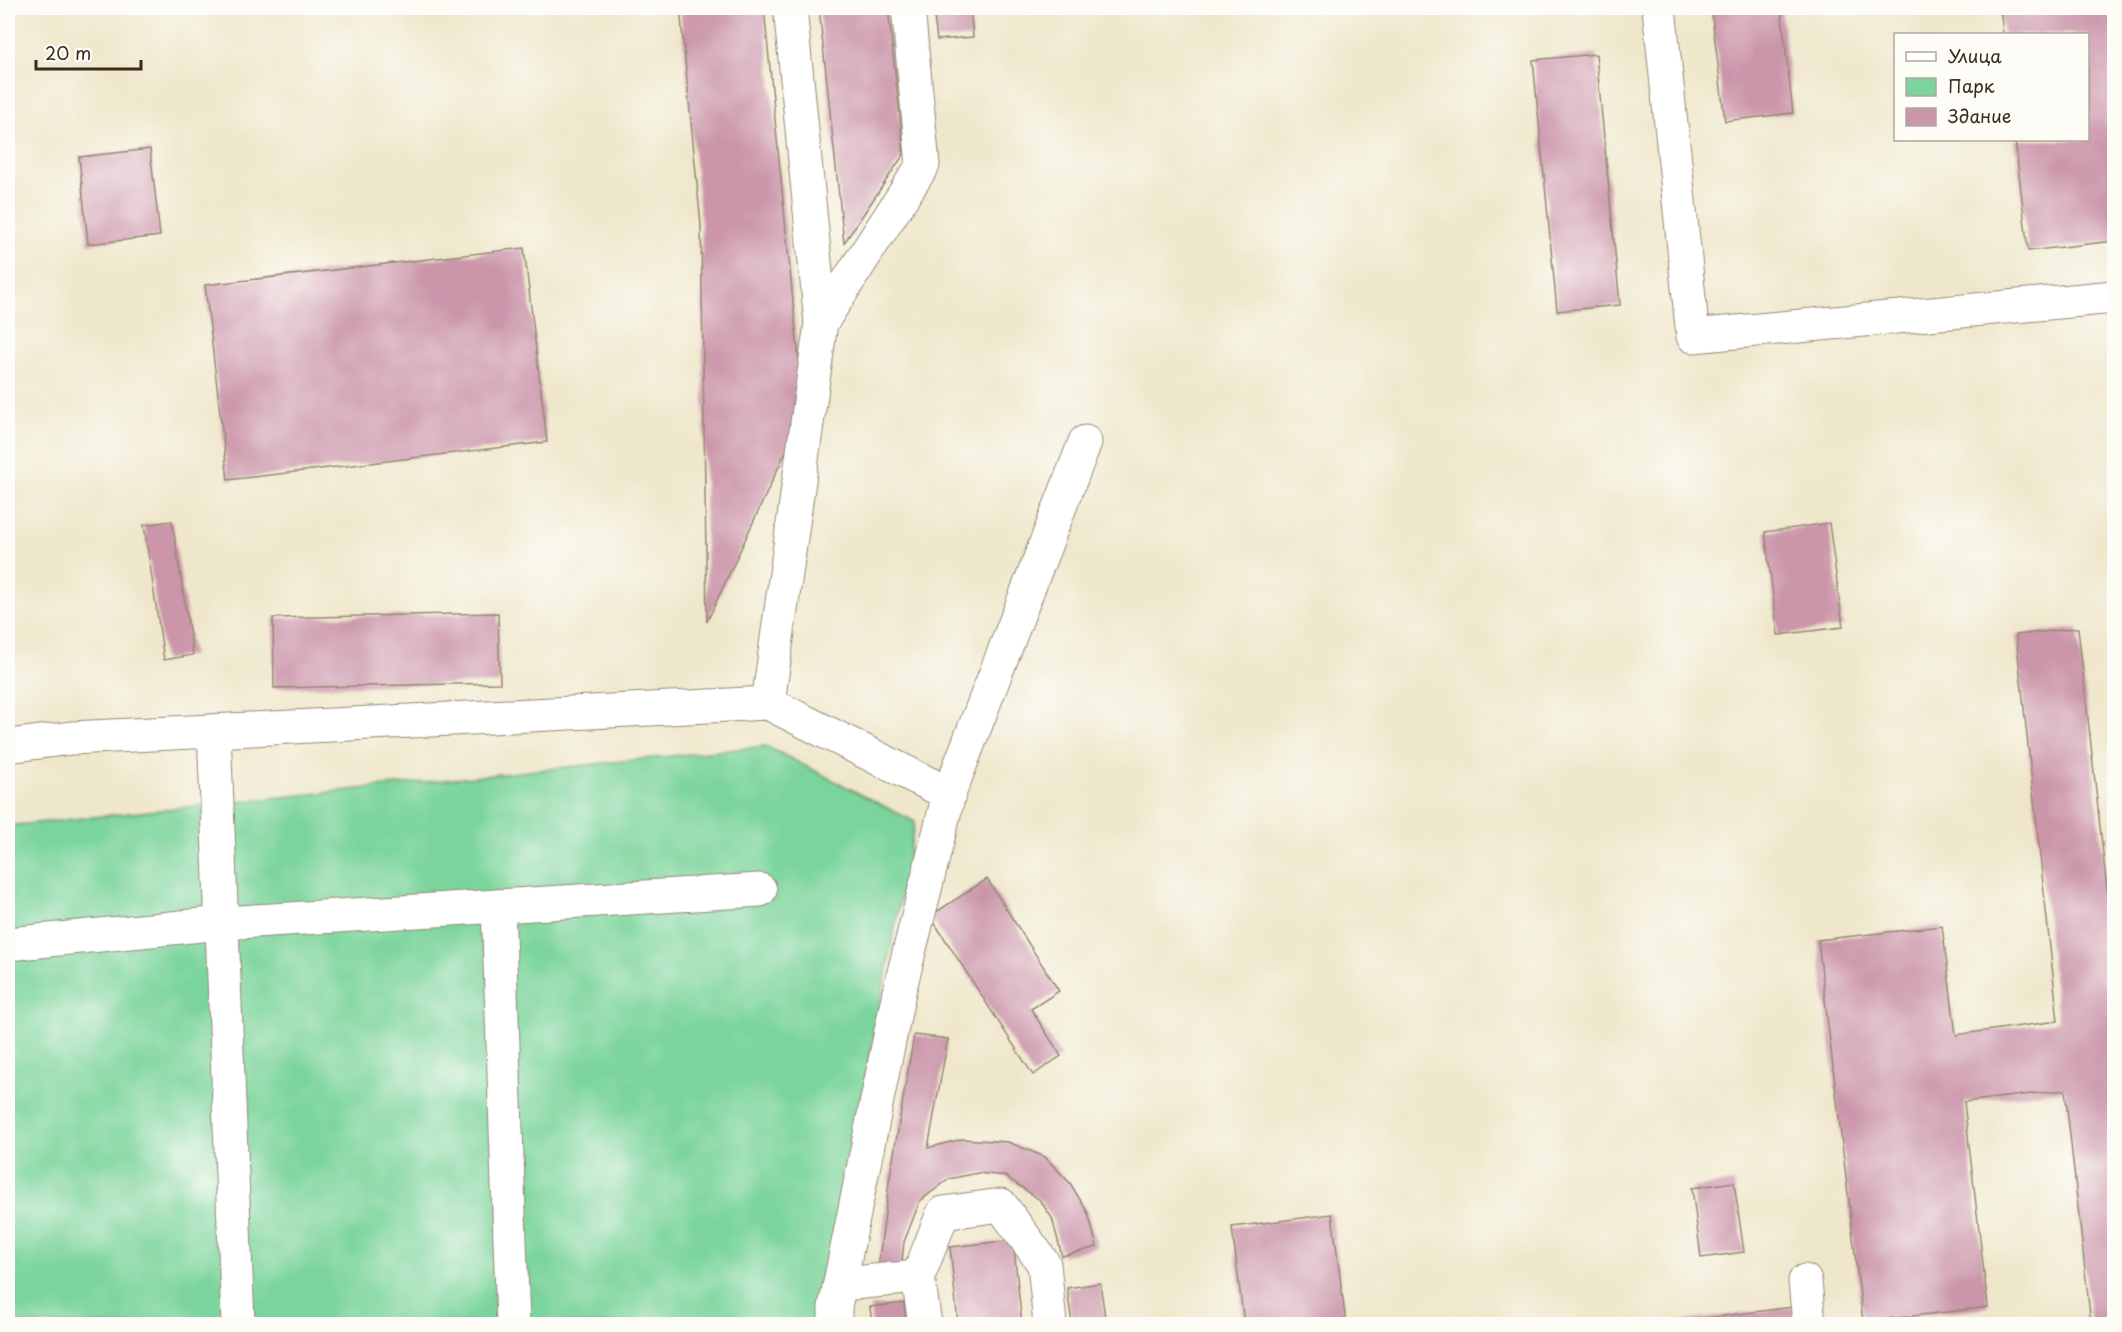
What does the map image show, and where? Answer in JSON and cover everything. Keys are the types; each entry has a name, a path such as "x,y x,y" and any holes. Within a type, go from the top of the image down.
{"lane":[{"path":"768,703 821,323 790,8"},
{"path":"821,323 923,165 908,8"},
{"path":"1659,8 1693,336 2115,297"},
{"path":"834,1324 835,1307 899,992 949,794 1085,442"},
{"path":"8,746 72,738 768,703 949,794"},
{"path":"214,731 238,1324"},
{"path":"8,944 222,923 760,890"},
{"path":"498,906 513,1324"},
{"path":"925,1324 918,1277 943,1213 1001,1205 1044,1264 1050,1324"},
{"path":"841,1284 918,1277"},
{"path":"1805,1281 1809,1324"}],"green space":[{"path":"766,746 915,822 819,1324 8,1324 8,826"}],"building":[{"path":"680,8 764,8 804,412 707,622 701,225"},
{"path":"819,8 888,8 904,154 844,243"},
{"path":"933,8 970,8 973,37 937,40"},
{"path":"1711,8 1781,8 1793,113 1725,121"},
{"path":"2000,8 2114,8 2114,241 2028,251 2015,141 2089,141 2089,33 2003,33"},
{"path":"1596,54 1620,305 1557,311 1533,60"},
{"path":"150,149 160,236 88,244 79,157"},
{"path":"524,248 547,442 228,480 205,285"},
{"path":"172,521 193,655 164,660 144,525"},
{"path":"1829,523 1843,627 1778,635 1765,532"},
{"path":"498,613 500,683 274,688 273,618"},
{"path":"2078,628 2112,935 2114,935 2114,1324 2091,1324 2065,1090 1964,1102 1988,1307 1863,1322 1818,940 1942,926 1956,1035 2058,1021 2016,635"},
{"path":"987,879 1059,991 1031,1009 1061,1056 1033,1075 930,916"},
{"path":"914,1035 948,1039 928,1148 962,1139 1008,1142 1045,1157 1070,1183 1088,1213 1097,1247 1062,1256 1052,1218 1040,1200 1005,1176 978,1173 949,1179 920,1201 904,1242 901,1271 878,1268 889,1182"},
{"path":"1734,1182 1744,1252 1701,1258 1692,1188"},
{"path":"1332,1214 1346,1324 1244,1324 1232,1227"},
{"path":"1013,1240 1022,1324 958,1324 950,1247"},
{"path":"1100,1283 1106,1324 1072,1324 1067,1288"},
{"path":"904,1303 906,1324 872,1324 870,1307"},
{"path":"1793,1307 1796,1324 1669,1324 1669,1323"}]}
